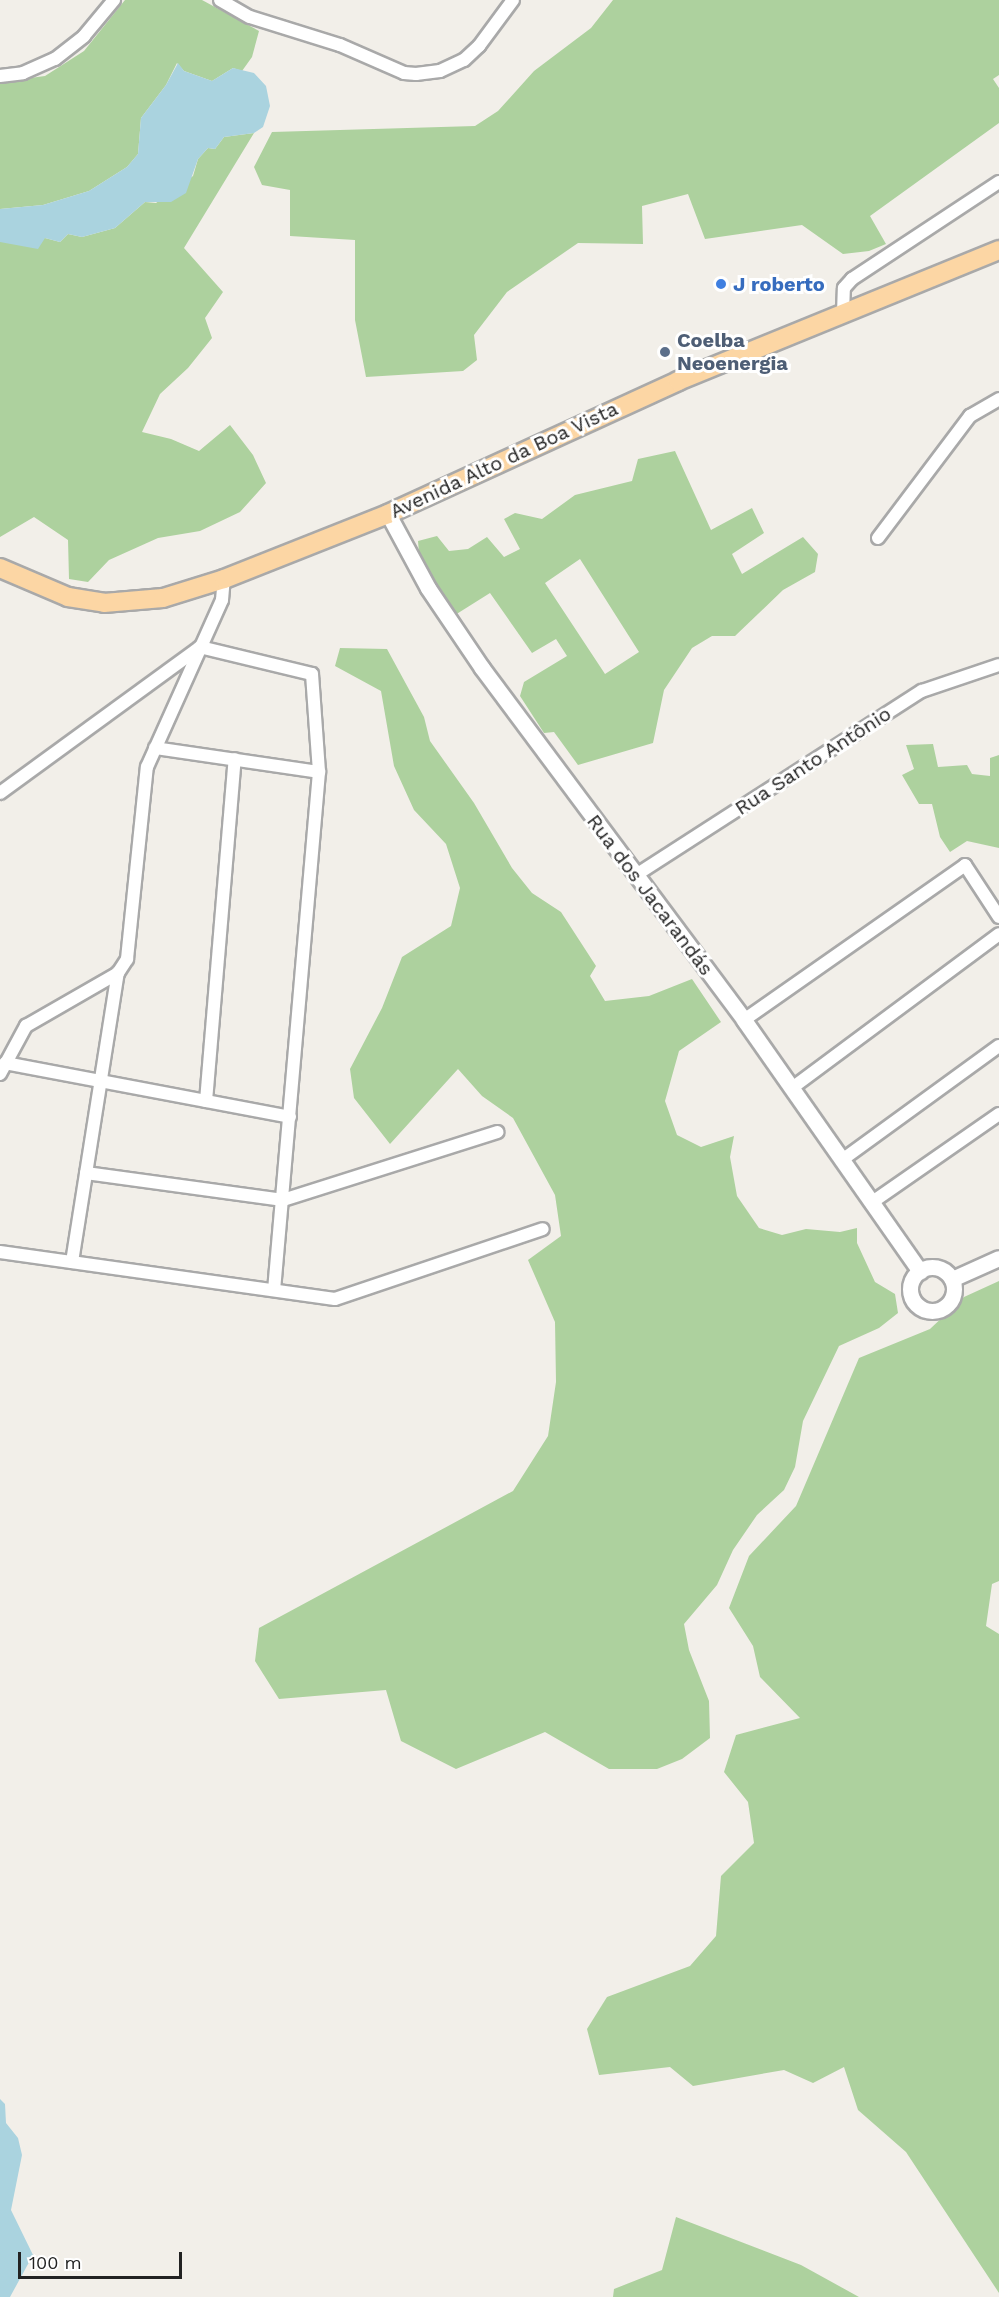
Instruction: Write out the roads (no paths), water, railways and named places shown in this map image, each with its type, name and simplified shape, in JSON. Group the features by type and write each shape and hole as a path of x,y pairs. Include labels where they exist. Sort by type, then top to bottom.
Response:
{"main road":[{"name":"Avenida Alto da Boa Vista","path":"0,568 59,594 104,603 163,598 224,579 388,514 678,381 999,250"}],"street":[{"path":"0,76 23,73 63,54 84,36 114,0"},
{"path":"220,0 250,17 340,45 404,73 416,74 440,71 464,60 479,46 513,0"},
{"path":"843,313 844,288 852,279 999,182"},
{"path":"878,538 970,416 999,399"},
{"name":"Rua dos Jacarandás","path":"388,514 428,588 482,668 744,1020 920,1271"},
{"path":"72,1262 118,973 127,959 142,794 155,748 222,600 224,579"},
{"path":"0,794 200,647 312,674 319,772 274,1290"},
{"name":"Rua Santo Antônio","path":"636,875 921,691 999,665"},
{"path":"155,748 319,772"},
{"path":"206,1101 235,759"},
{"path":"744,1020 965,865 999,917"},
{"path":"792,1088 999,934"},
{"path":"118,973 27,1026 3,1068 101,1081 290,1118"},
{"path":"842,1160 999,1046"},
{"path":"871,1203 999,1114"},
{"path":"86,1173 283,1200 497,1132"},
{"path":"0,1252 335,1299 543,1229"},
{"path":"952,1279 999,1258"},
{"path":"938,1268 952,1279 954,1288 950,1302 937,1311 918,1306 911,1293 911,1283 920,1271 938,1268"}],"water":[{"path":"178,63 184,71 212,81 233,68 254,73 266,86 270,106 263,127 254,133 224,137 215,149 208,148 198,159 186,193 171,202 145,202 115,228 82,237 68,234 60,242 45,238 38,249 0,242 0,209 43,205 89,191 127,167 138,154 141,118 166,85"},
{"path":"0,2099 5,2104 6,2123 18,2138 22,2155 11,2210 33,2255 10,2297 0,2297"}],"place":[{"name":"J roberto","path":"721,284"},
{"name":"Coelba Neoenergia","path":"665,352"}]}
